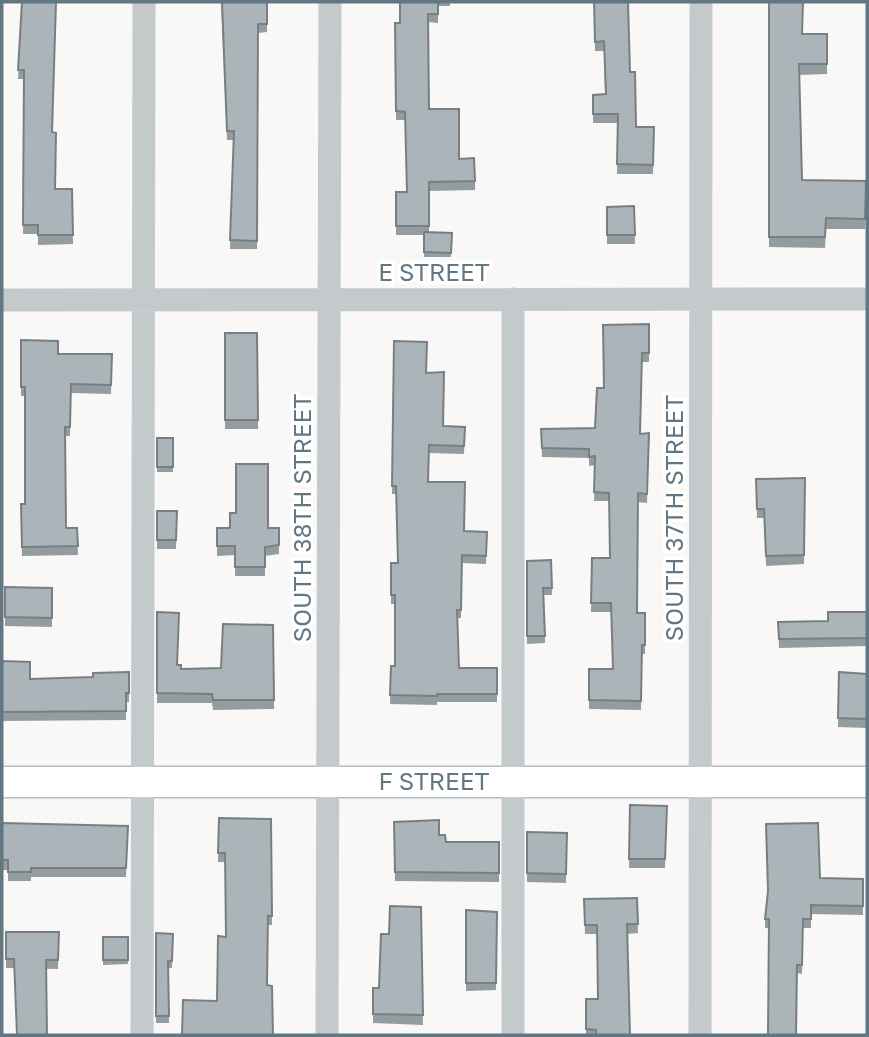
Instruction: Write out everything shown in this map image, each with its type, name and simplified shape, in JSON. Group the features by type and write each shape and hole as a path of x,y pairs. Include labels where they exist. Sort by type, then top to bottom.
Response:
{"main road":[{"name":"F STREET","path":"2,782 867,782"}],"street":[{"path":"142,1035 144,2"},
{"name":"SOUTH 38TH STREET","path":"327,1035 330,2"},
{"name":"SOUTH 37TH STREET","path":"700,1035 701,2"},
{"path":"513,299 513,1035"},
{"name":"E STREET","path":"2,300 867,299"}],"building":[{"path":"22,2 56,2 52,132 56,133 55,189 72,189 73,235 38,235 38,225 23,225 24,70 18,70"},
{"path":"222,2 267,2 267,24 258,24 257,241 230,240 234,131 227,131"},
{"path":"400,2 438,2 438,14 428,14 429,109 459,109 459,159 474,158 475,181 429,182 429,226 396,226 396,192 407,192 405,112 396,111 395,23 400,23"},
{"path":"594,2 628,2 630,72 635,72 636,127 654,127 653,165 617,164 618,114 593,114 593,95 606,94 604,41 595,42"},
{"path":"769,2 803,2 802,34 827,34 827,64 799,64 802,180 866,181 865,219 826,218 825,237 769,237"},
{"path":"634,206 635,235 607,235 607,207"},
{"path":"424,232 452,233 451,253 424,252"},
{"path":"649,324 649,353 642,353 640,434 649,433 647,494 638,493 637,613 645,613 641,701 589,700 589,669 613,669 611,603 591,603 592,558 610,558 609,493 594,492 595,456 589,457 589,449 542,448 541,429 595,428 597,388 604,388 603,325"},
{"path":"225,333 257,333 258,420 225,420"},
{"path":"21,340 58,341 58,354 112,354 111,385 71,384 70,427 65,427 66,528 77,528 78,546 22,547 21,504 25,504 25,387 21,387"},
{"path":"394,341 427,342 426,373 444,372 443,426 465,427 464,446 429,445 428,482 465,482 464,531 487,532 486,556 462,555 461,610 457,610 459,668 497,668 497,694 390,695 391,666 395,666 395,595 391,595 391,563 398,563 396,486 392,486"},
{"path":"157,438 173,438 173,467 157,467"},
{"path":"236,464 268,464 268,528 279,528 279,545 265,547 265,567 235,567 235,546 217,546 217,528 230,528 230,513 236,513"},
{"path":"805,478 804,555 766,556 764,509 757,509 756,479"},
{"path":"157,511 177,511 176,540 157,540"},
{"path":"551,560 552,588 543,588 545,636 527,636 527,561"},
{"path":"5,587 52,588 52,618 5,617"},
{"path":"157,612 179,613 177,665 181,665 181,669 221,668 223,624 273,625 274,700 213,700 212,694 157,693"},
{"path":"828,612 867,612 867,638 779,639 778,622 828,621"},
{"path":"2,661 30,662 30,679 93,677 93,673 129,672 126,711 2,712"},
{"path":"839,672 867,674 867,719 838,718"},
{"path":"630,805 667,806 665,859 629,859"},
{"path":"219,818 271,819 272,916 268,916 267,985 272,986 273,1035 182,1035 183,1000 217,1001 218,936 226,937 225,853 218,853"},
{"path":"439,820 439,835 445,835 446,842 499,842 499,873 395,872 394,822"},
{"path":"2,823 128,826 126,868 31,868 31,872 8,872 8,860 2,860"},
{"path":"818,823 820,878 863,879 863,906 811,905 811,919 803,919 802,965 797,965 796,1035 768,1035 766,824"},
{"path":"527,832 567,833 566,874 527,873"},
{"path":"637,898 638,924 627,924 630,1035 596,1035 596,1030 586,1029 586,999 598,999 597,925 585,925 584,899"},
{"path":"390,906 421,907 423,1015 373,1014 373,988 379,988 381,934 389,934"},
{"path":"466,910 497,912 496,983 466,983"},
{"path":"6,932 59,932 58,960 46,960 47,1035 17,1035 14,959 6,959"},
{"path":"156,933 173,934 172,961 168,961 169,1016 156,1016"},
{"path":"103,937 128,937 128,960 103,960"}]}
